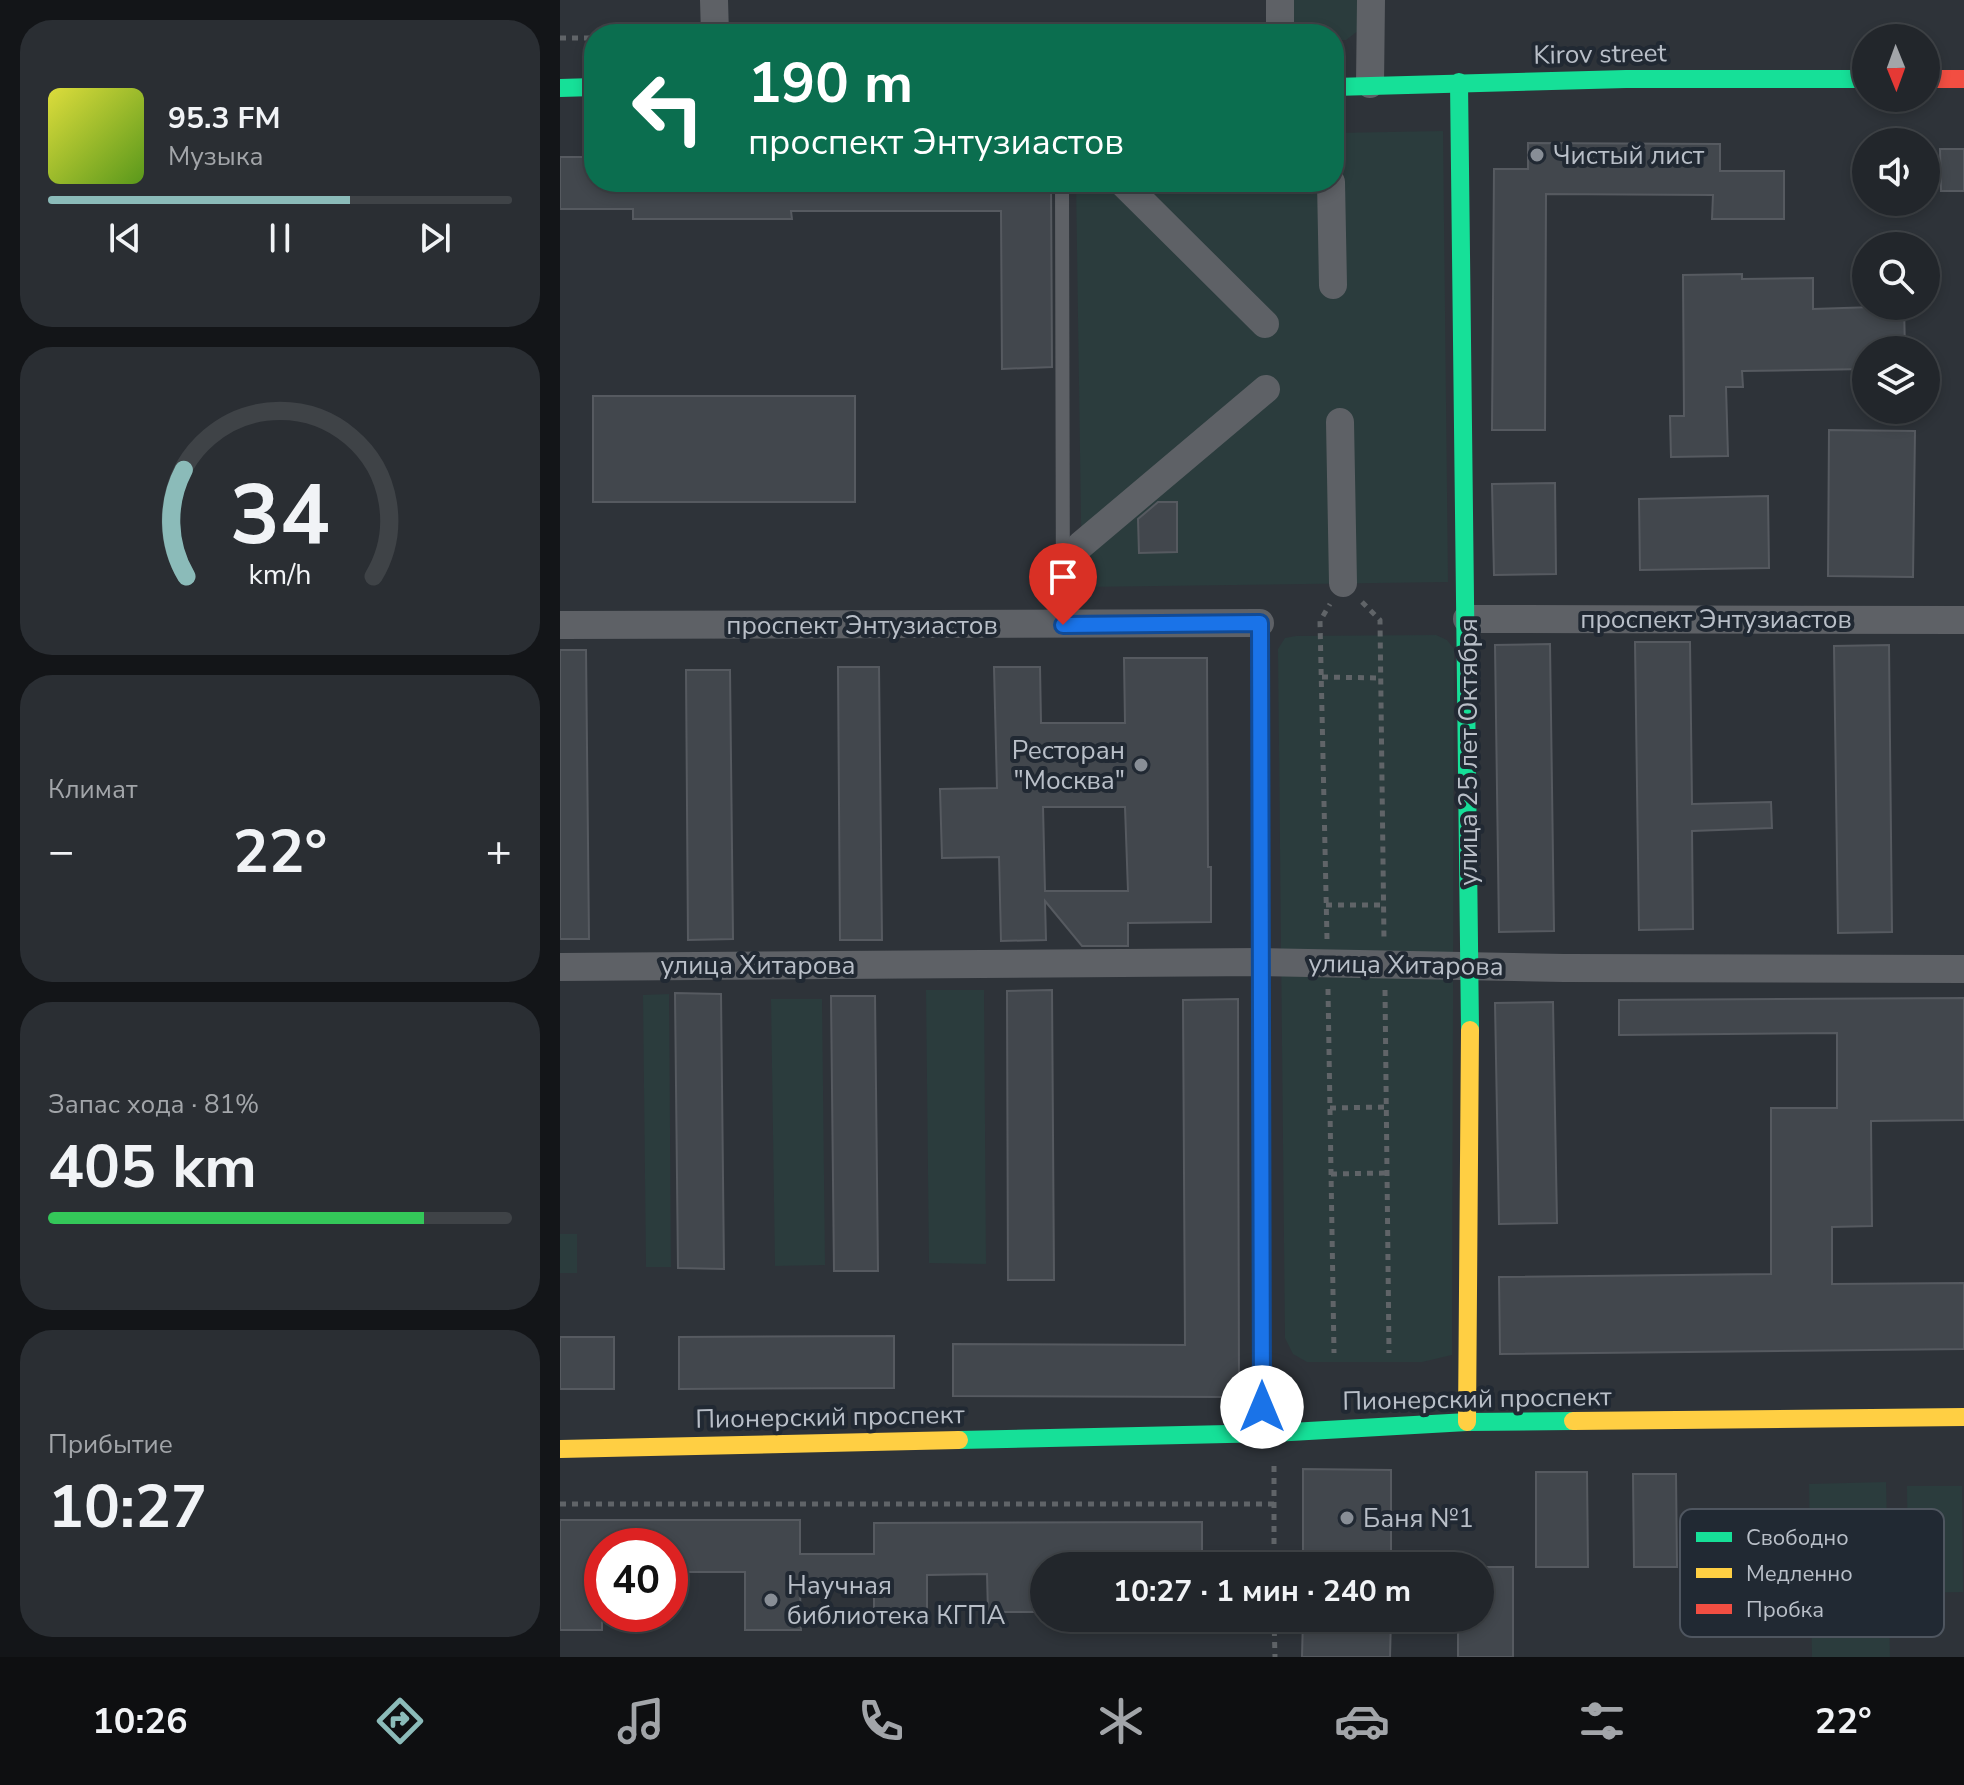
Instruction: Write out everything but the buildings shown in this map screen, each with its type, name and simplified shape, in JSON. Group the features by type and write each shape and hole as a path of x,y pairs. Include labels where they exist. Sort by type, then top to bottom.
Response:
{"street":[{"path":"714,0 715,24"},
{"path":"1280,0 1280,24"},
{"path":"1370,84 1371,0"},
{"name":"Kirov street","path":"1344,86 1459,82 1852,79"},
{"path":"1940,79 1964,79"},
{"name":"улица 25 лет Октября","path":"1459,82 1470,966 1467,1422"},
{"path":"560,88 584,87"},
{"path":"1132,192 1265,324"},
{"path":"1331,192 1333,285"},
{"path":"1081,545 1266,389"},
{"path":"1340,422 1343,583"},
{"name":"проспект Энтузиастов","path":"1467,619 1964,620"},
{"path":"1260,623 1268,1433"},
{"name":"проспект Энтузиастов","path":"560,625 1260,623"},
{"name":"улица Хитарова","path":"560,967 1262,962 1964,969"},
{"name":"Пионерский проспект","path":"560,1449 1268,1433 1467,1422 1964,1417"}],"lane":[{"path":"1062,192 1063,625"}],"path":[{"path":"560,38 584,38"},
{"path":"1322,677 1381,678"},
{"path":"1326,905 1383,905"},
{"path":"1330,1108 1386,1107"},
{"path":"1331,1174 1387,1173"},
{"path":"1268,1433 1274,1504 1274,1552"},
{"path":"560,1504 1274,1504"},
{"path":"1274,1632 1275,1657"}],"shaded area":[{"path":"1290,0 1359,0 1359,30 1346,40 1344,24 1292,24"},
{"path":"1443,131 1448,582 1082,587 1076,192 1344,192 1344,133"},
{"path":"1436,635 1447,640 1454,649 1452,1355 1422,1362 1307,1362 1293,1354 1285,1338 1278,649 1285,638 1296,636"},
{"path":"926,990 984,990 986,1264 929,1263"},
{"path":"669,994 671,1267 646,1267 643,995"},
{"path":"771,999 822,999 825,1265 775,1266"},
{"path":"560,1234 577,1234 577,1273 560,1273"},
{"path":"1886,1482 1887,1509 1809,1509 1809,1484"},
{"path":"1907,1486 1962,1486 1963,1592 1944,1592 1944,1509 1907,1509"},
{"path":"1812,1637 1890,1637 1890,1657 1812,1657"}],"traffic: fast":[{"path":"1344,87 1626,79 1852,79"},
{"path":"1459,82 1470,1030"},
{"path":"560,88 584,87"},
{"path":"1260,623 1262,1433"},
{"path":"959,1440 1273,1433 1467,1422 1573,1421"}],"traffic: slow":[{"path":"1467,1422 1470,1030"},
{"path":"1573,1421 1964,1417"},
{"path":"560,1449 959,1440"}],"traffic: jam":[{"path":"1940,79 1964,79"}],"place":[{"name":"Чистый лист","path":"1537,155"},
{"name":"Ресторан \"Москва\"","path":"1141,765"},
{"name":"Баня №1","path":"1347,1518"},
{"name":"Научная библиотека КГПА","path":"771,1600"}],"route":[{"path":"1063,625 1260,623 1262,1407"}]}
